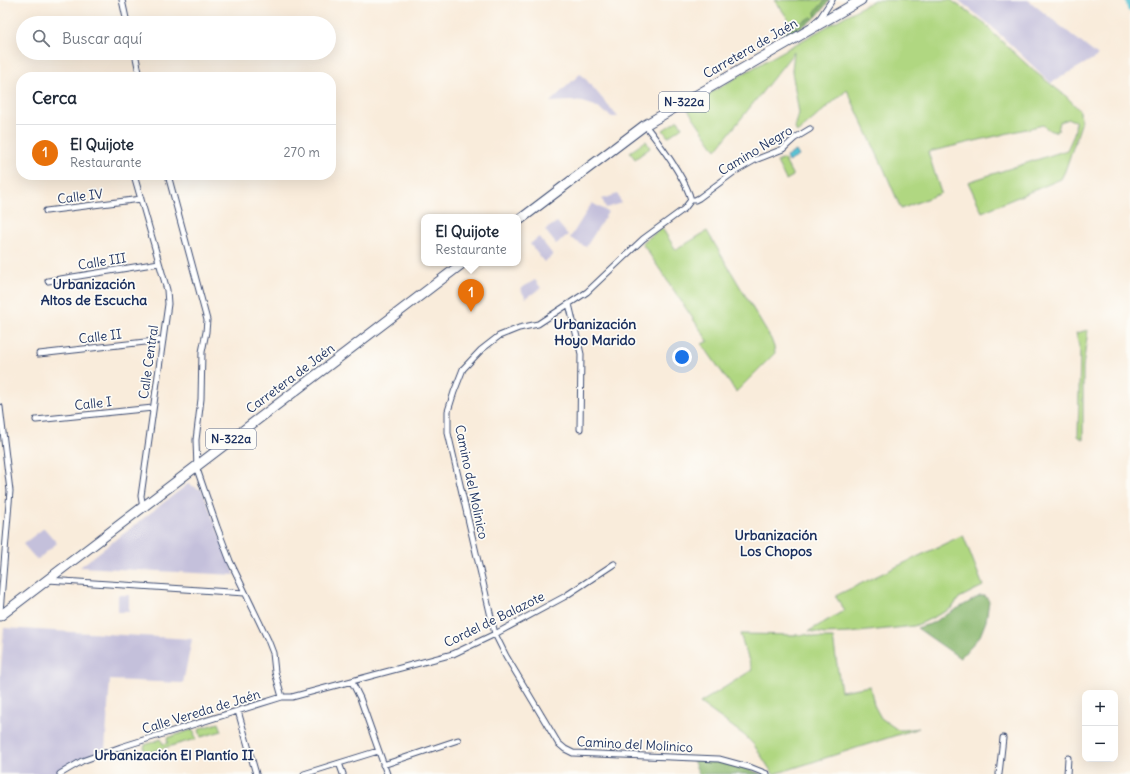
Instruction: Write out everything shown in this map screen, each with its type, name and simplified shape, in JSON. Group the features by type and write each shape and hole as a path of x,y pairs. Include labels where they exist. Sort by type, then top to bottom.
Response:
{"highway":[{"name":"Carretera de Jaén","path":"521,219 645,125 861,0"},
{"name":"Carretera de Jaén","path":"0,616 459,266"}],"street":[{"path":"122,0 125,16"},
{"path":"802,33 820,18 832,0"},
{"path":"136,60 139,72"},
{"path":"645,125 685,183 691,200"},
{"name":"Camino Negro","path":"691,200 699,198 734,172 755,160 783,149 795,138 810,129"},
{"name":"Calle Central","path":"135,180 167,290 168,304 141,496 143,508"},
{"path":"169,180 207,320 202,352 202,399 196,440 197,465 217,527 230,561 244,593 268,640 282,697"},
{"name":"Calle IV","path":"46,211 140,199"},
{"name":"Camino del Molinico","path":"691,200 684,209 643,239 587,292 538,324 519,328 499,336 482,350 463,369 448,411 448,433 495,634 506,656 558,743 565,750 573,753 718,759 752,768 767,774"},
{"name":"Calle III","path":"48,281 159,263"},
{"path":"569,304 581,354 580,429"},
{"name":"Calle II","path":"40,354 162,340"},
{"path":"0,407 10,492 0,612"},
{"name":"Calle I","path":"36,420 153,408"},
{"name":"Cordel de Balazote","path":"352,682 453,654 495,634 564,597 614,564"},
{"path":"47,580 244,593"},
{"path":"352,682 360,698 387,774"},
{"name":"Calle Vereda de Jaén","path":"60,774 82,761 121,747 282,697 292,697 352,682"},
{"path":"238,711 256,774"},
{"path":"999,774 1003,738"},
{"path":"383,765 458,740"},
{"path":"304,774 378,751"},
{"path":"1067,774 1068,758"},
{"path":"339,763 343,774"}],"shaded area":[{"path":"958,0 1028,0 1098,56 1051,83 988,23"},
{"path":"580,74 618,117 612,117 595,106 583,102 550,102"},
{"path":"618,194 621,203 606,208 602,199"},
{"path":"592,203 608,212 586,247 570,238"},
{"path":"557,222 568,235 556,244 545,230"},
{"path":"539,237 553,255 544,262 530,244"},
{"path":"535,280 541,288 526,298 520,289"},
{"path":"188,484 202,490 235,575 80,567"},
{"path":"44,528 57,543 37,560 23,544"},
{"path":"118,595 129,595 129,612 118,612"},
{"path":"4,628 192,639 183,683 110,680 105,749 81,759 55,774 0,774 0,679"}],"green space":[{"path":"775,0 826,0 815,12 816,17 814,19 812,17 793,26"},
{"path":"826,0 830,0 816,17 815,12"},
{"path":"874,0 951,0 986,25 1034,71 1067,97 1080,111 1081,124 1061,179 982,212 968,182 1067,150 1075,128 1075,121 1069,119 1060,122 1058,130 1056,131 1050,130 1043,125 928,152 941,193 901,209 847,90 797,133 795,128 799,113 792,71 794,52 716,150 687,108 725,84"},
{"path":"812,17 814,19 788,35 784,33 793,26"},
{"path":"678,120 682,127 668,137 663,130"},
{"path":"646,141 650,148 635,159 630,152"},
{"path":"784,159 793,176 786,180 777,162"},
{"path":"662,228 676,250 707,231 771,339 775,353 736,392 702,344 708,341 642,243"},
{"path":"1088,330 1083,367 1083,440 1078,436 1080,351 1076,333"},
{"path":"963,535 983,586 959,598 952,608 914,626 850,633 824,634 809,631 845,610 835,596"},
{"path":"980,596 985,596 989,601 986,621 980,636 960,658 917,628 930,624"},
{"path":"740,634 804,634 820,638 833,638 841,691 870,686 874,705 881,718 898,730 919,728 773,774 754,745 744,735 700,703 752,670"},
{"path":"219,723 222,731 201,737 199,730 201,728"},
{"path":"191,730 194,732 196,739 146,753 144,747 145,745 161,739 163,744 168,743 167,738"},
{"path":"693,760 714,761 731,764 762,774 699,774"}],"water":[{"path":"796,151 799,156 788,162 786,157"}],"waterway":[{"path":"1128,0 1130,9"}],"place":[{"name":"El Quijote","path":"471,312"}],"district":[{"name":"Urbanización Altos de Escucha","path":"94,292"},
{"name":"Urbanización Hoyo Marido","path":"595,332"},
{"name":"Urbanización Los Chopos","path":"776,544"},
{"name":"Urbanización El Plantío II","path":"174,755"}]}
